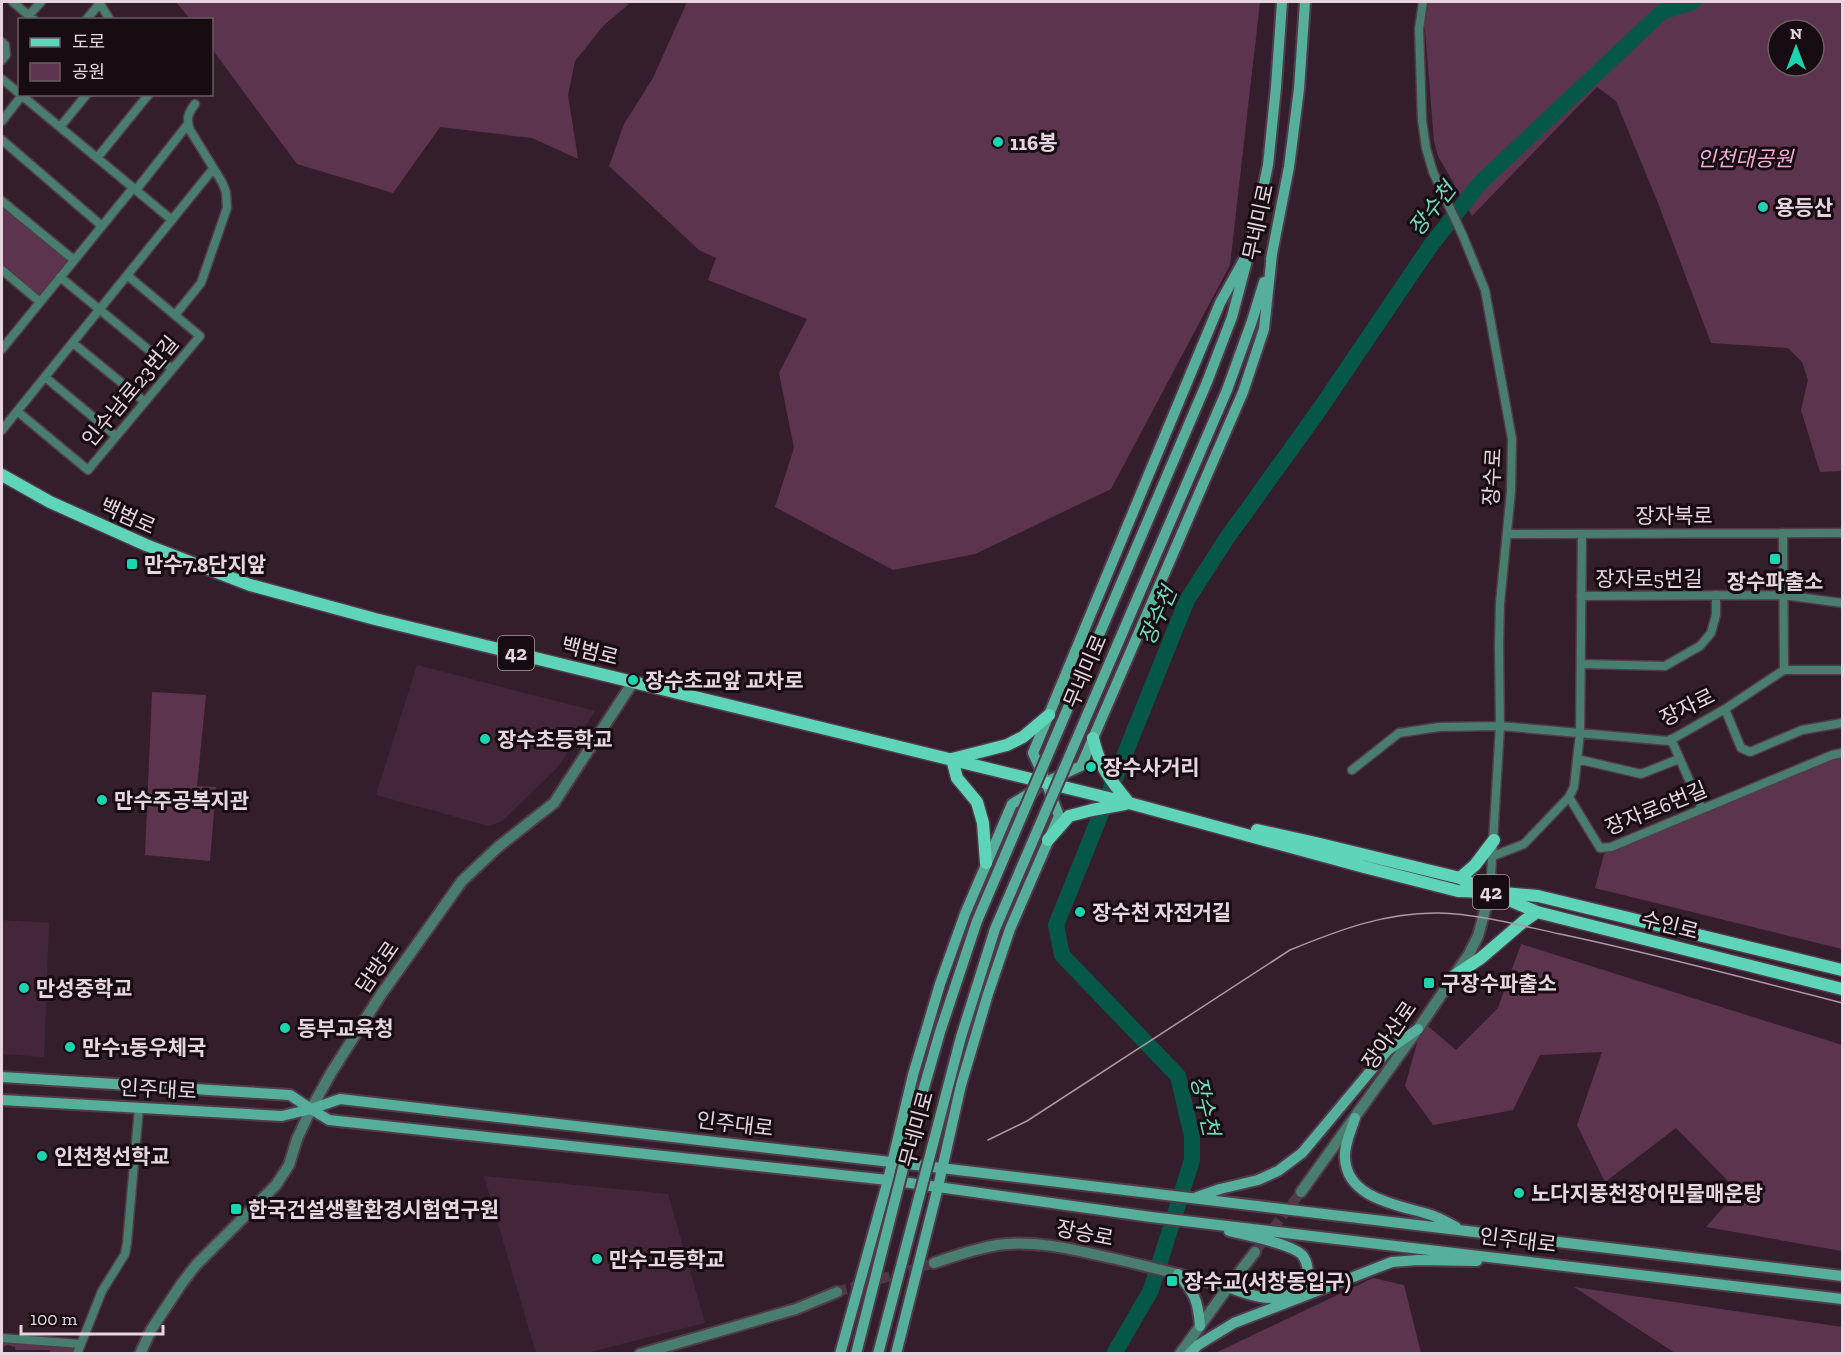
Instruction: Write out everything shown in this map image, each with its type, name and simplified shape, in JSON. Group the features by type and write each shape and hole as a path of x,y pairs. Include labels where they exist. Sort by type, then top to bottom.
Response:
{"main road":[{"name":"무네미로","path":"856,1353 919,1105 940,1032 977,921 1207,382 1232,317 1250,249 1268,165 1282,2"},
{"name":"무네미로","path":"878,1353 958,1048 996,929 1227,390 1252,321 1272,254 1289,167 1299,89 1305,2"},
{"path":"896,1353 961,1085 988,994 1010,930 1059,816 1033,753 1220,303 1250,249"},
{"path":"840,1353 888,1180 913,1075 940,984 965,914 1012,804 1046,782 1080,766 1243,392 1264,329 1272,254"},
{"name":"백범로","path":"2,476 50,502 146,546 250,585 375,619 1046,782"},
{"path":"986,863 983,823 977,802 957,778 952,759 1007,745 1023,737 1049,715"},
{"path":"1093,738 1096,754 1105,772 1133,804"},
{"name":"수인로","path":"1046,782 1458,891 1538,896 1842,970"},
{"path":"1048,840 1069,816 1133,804"},
{"name":"수인로","path":"1133,804 1316,843 1460,878 1537,912 1842,989"},
{"path":"1460,878 1476,865 1494,840"},
{"path":"1454,976 1481,958 1537,912"},
{"path":"1194,1198 1258,1180 1278,1171 1302,1153 1388,1050 1418,1029"},
{"name":"인주대로","path":"2,1077 290,1095 329,1120 888,1180 1188,1221 1842,1299"},
{"name":"인주대로","path":"2,1100 282,1116 340,1099 891,1162 1842,1276"},
{"path":"1355,1118 1345,1159 1352,1179 1360,1188 1371,1196 1434,1216 1461,1230"},
{"path":"1188,1221 1291,1247 1302,1254 1308,1265 1308,1279 1302,1287 1274,1299 1253,1296 1228,1287"},
{"path":"1189,1353 1234,1323 1392,1262 1418,1260 1545,1263"},
{"path":"1174,1273 1193,1293 1199,1311 1200,1326"}],"street":[{"path":"13,2 32,17 40,2"},
{"path":"87,18 99,2 109,18"},
{"name":"장수로","path":"1423,2 1419,29 1422,120 1426,148 1433,172 1485,290 1512,439 1511,491 1500,603 1500,726 1490,892"},
{"path":"2,42 5,45 6,55 2,60"},
{"path":"2,79 18,92"},
{"path":"2,121 20,96"},
{"path":"22,96 172,220"},
{"path":"60,127 85,96"},
{"path":"97,158 147,96"},
{"path":"128,276 175,315 201,283 227,208 226,192 222,182 188,124 190,111 195,104"},
{"path":"2,349 188,124"},
{"path":"2,140 102,226"},
{"path":"2,430 5,420 17,411 100,311 213,169"},
{"path":"2,201 74,260"},
{"path":"2,270 40,302"},
{"path":"60,277 172,369"},
{"name":"인수남로23번길","path":"17,411 88,470 200,336 175,315"},
{"path":"73,343 145,402"},
{"path":"45,377 116,436"},
{"path":"1782,533 1784,670 1842,670"},
{"name":"장자북로","path":"1506,534 1842,533"},
{"name":"장자로5번길","path":"1580,733 1582,534"},
{"name":"장자로5번길","path":"1581,664 1665,666 1700,646 1711,633 1716,615 1716,595"},
{"name":"장자로5번길","path":"1581,596 1784,595 1842,603"},
{"name":"장자로","path":"1500,726 1669,741 1725,709 1784,670"},
{"name":"담방로","path":"140,1353 151,1329 196,1265 276,1185 289,1165 297,1139 331,1073 380,996 462,882 498,848 554,803 633,682"},
{"path":"1725,709 1741,748 1750,752 1802,730 1842,723"},
{"path":"1352,770 1399,733 1439,727 1500,726"},
{"path":"1493,856 1524,844 1569,797 1574,787 1580,733"},
{"path":"1671,739 1702,809"},
{"name":"장자로6번길","path":"1569,797 1600,848 1611,847 1832,755 1842,753"},
{"path":"1577,759 1641,774 1679,759"},
{"name":"장아산로","path":"1301,1192 1469,954 1478,936 1490,892"},
{"path":"78,1353 102,1291 125,1254 139,1108"},
{"name":"장승로","path":"934,1263 996,1245 1030,1243 1129,1262 1228,1287"},
{"path":"1180,1353 1255,1252"},
{"path":"640,1353 796,1309 837,1292"},
{"path":"2,1338 80,1344"}],"shaded area":[{"name":"장수초등학교","path":"417,665 595,711 558,767 502,821 489,826 376,795"},
{"name":"만성중학교","path":"2,920 49,923 44,1057 2,1054"},
{"name":"만수고등학교","path":"484,1176 668,1194 705,1323 586,1353 536,1353"}],"green space":[{"path":"176,2 621,2 629,4 604,25 575,61 568,95 578,159 532,138 440,127 393,193 297,164 213,50 213,18 189,18"},
{"path":"687,2 1260,2 1230,265 1111,489 975,554 893,570 775,507 794,448 779,373 807,319 708,280 716,258 699,250 609,166 624,124 653,78"},
{"name":"인천대공원","path":"1429,2 1842,2 1842,471 1820,472 1801,410 1808,380 1802,362 1788,348 1711,343 1658,203 1616,101 1597,87 1472,216 1438,156 1434,141 1424,17"},
{"path":"2,201 74,260 40,302 2,270"},
{"path":"152,692 206,695 197,786 216,787 210,861 145,855"},
{"path":"1842,758 1842,949 1595,888 1604,854 1828,761"},
{"path":"1521,944 1842,1045 1842,1251 1706,1227 1738,1191 1676,1128 1605,1182 1577,1125 1602,1052 1540,1055 1513,1110 1433,1125 1405,1086 1423,1022 1456,1050 1498,1008"},
{"path":"1373,1278 1404,1285 1421,1353 1215,1353"},
{"path":"1574,1287 1842,1327 1842,1353 1675,1353"},
{"path":"2,1341 76,1344 74,1353 50,1353 50,1350 15,1350 15,1347 8,1345 2,1347"}],"waterway":[{"name":"장수천","path":"1114,1354 1151,1290 1192,1160 1192,1136 1178,1076 1062,955 1056,925 1187,600 1227,538 1317,413 1431,245 1480,183 1662,12 1693,2"}],"tunnel":[{"path":"1255,1252 1301,1192"},
{"path":"837,1292 934,1263"}],"tram line":[{"path":"988,1140 1027,1121 1290,950 1345,929 1381,919 1419,913 1439,913 1500,921 1666,958 1842,1003"}],"place":[{"name":"116봉","path":"998,142"},
{"name":"용등산","path":"1763,207"},
{"name":"장수파출소","path":"1775,559"},
{"name":"만수7.8단지앞","path":"132,564"},
{"name":"장수초교앞 교차로","path":"633,680"},
{"name":"장수초등학교","path":"485,739"},
{"name":"장수사거리","path":"1091,767"},
{"name":"만수주공복지관","path":"102,800"},
{"name":"장수천 자전거길","path":"1080,912"},
{"name":"구장수파출소","path":"1429,983"},
{"name":"만성중학교","path":"24,988"},
{"name":"동부교육청","path":"285,1028"},
{"name":"만수1동우체국","path":"70,1047"},
{"name":"인천청선학교","path":"42,1156"},
{"name":"노다지풍천장어민물매운탕","path":"1519,1193"},
{"name":"한국건설생활환경시험연구원","path":"236,1209"},
{"name":"만수고등학교","path":"597,1259"},
{"name":"장수교(서창동입구)","path":"1172,1281"}]}
